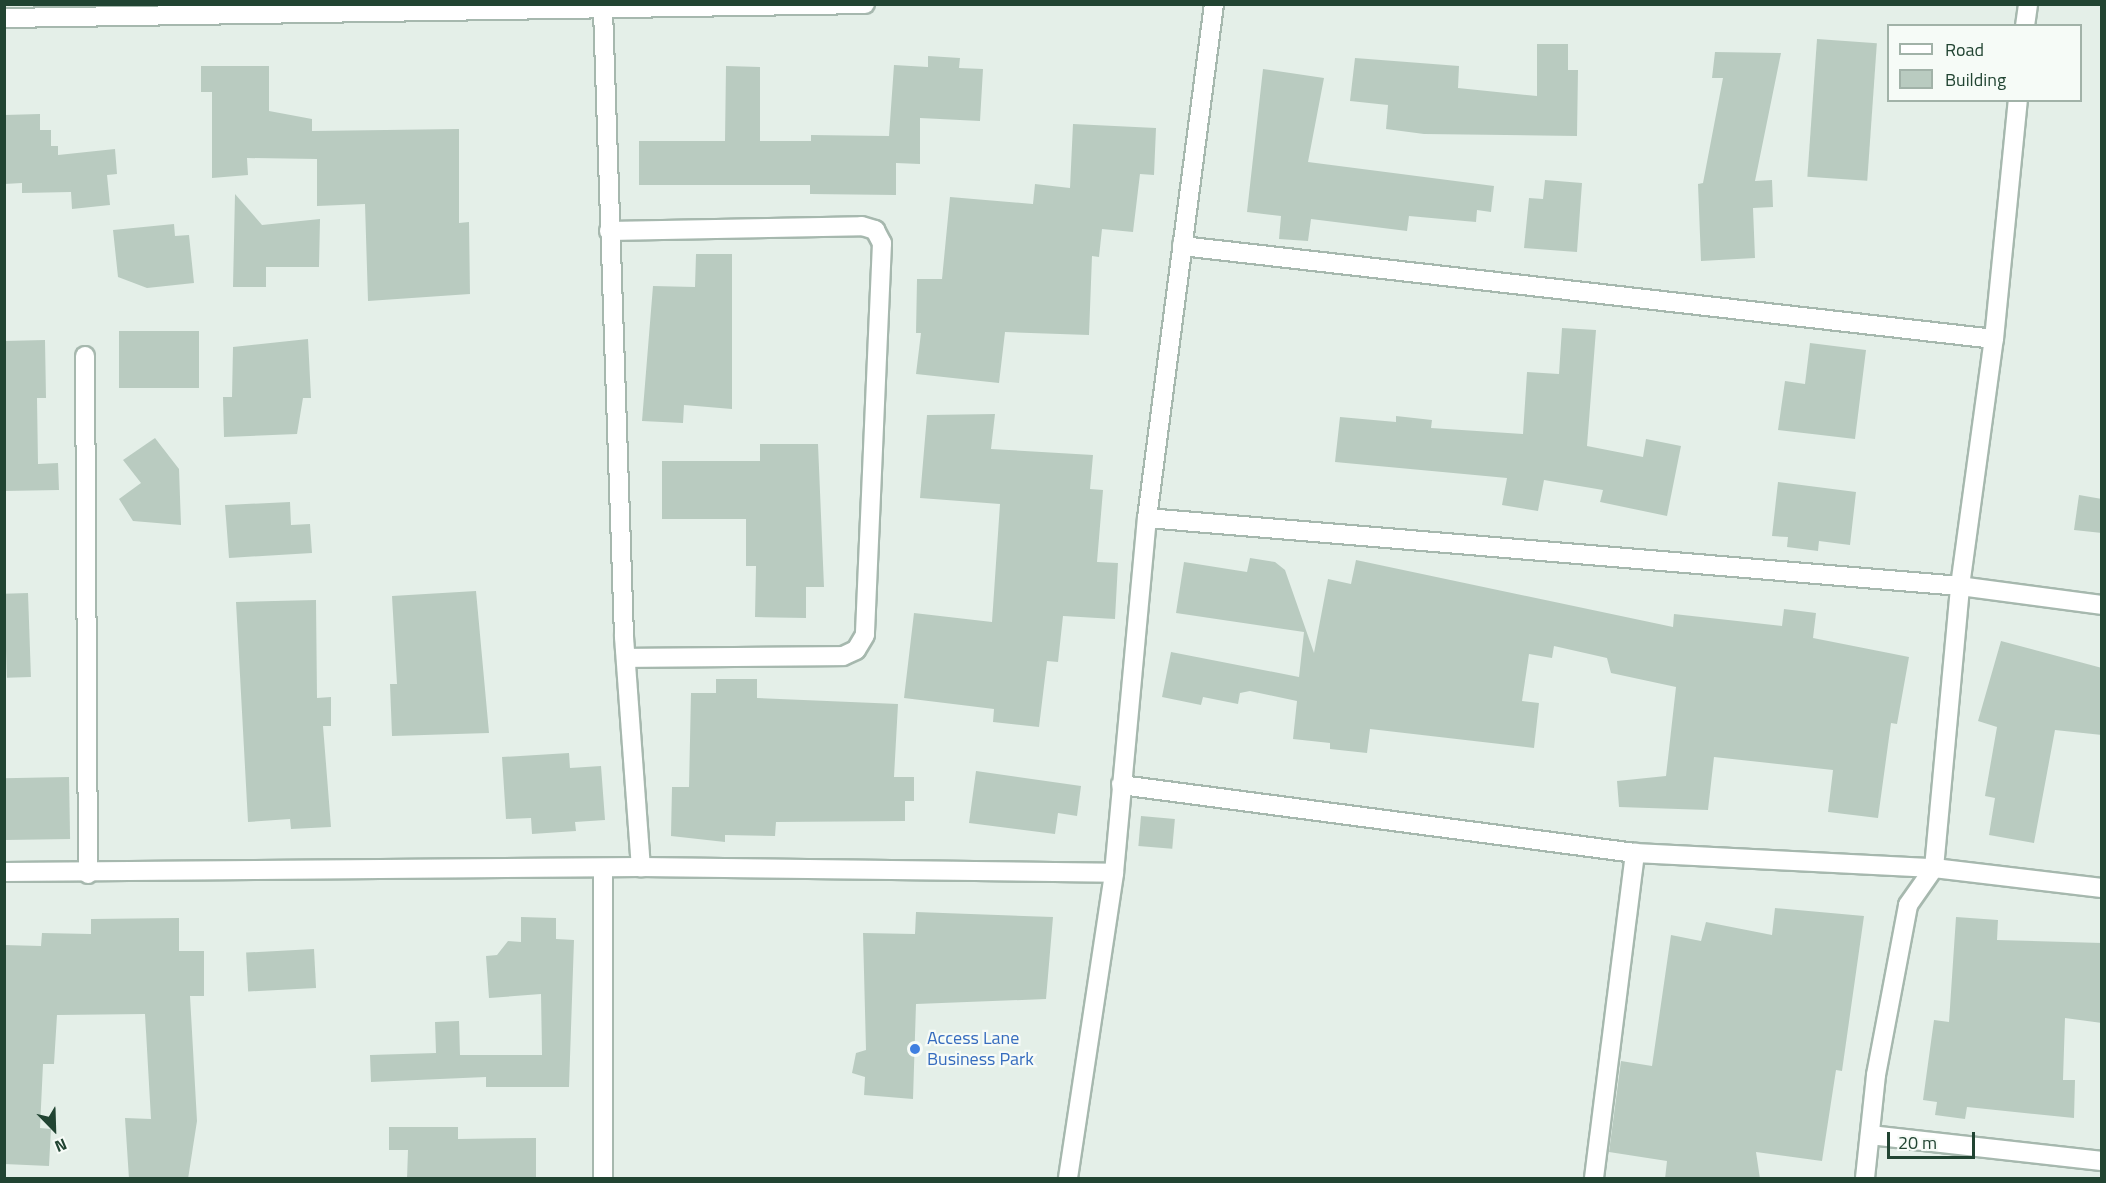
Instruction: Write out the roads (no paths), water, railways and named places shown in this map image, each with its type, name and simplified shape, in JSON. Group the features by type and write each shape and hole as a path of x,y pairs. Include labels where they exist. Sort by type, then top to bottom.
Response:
{"street":[{"path":"4,18 55,10 603,10 865,4"},
{"path":"1068,1179 1114,873 1120,785 1147,518 1214,4"},
{"path":"2025,24 2028,4"},
{"path":"603,10 609,231 626,658 641,867"},
{"path":"1865,1179 1870,1135 1908,905 1934,868 1960,586 1994,339 2018,102"},
{"path":"609,231 862,225 875,230 882,243 865,635 856,650 843,656 626,658"},
{"path":"1182,246 1994,339"},
{"path":"85,356 88,874"},
{"path":"1147,518 1960,586 2102,605"},
{"path":"1120,785 1635,853 1934,868 2102,888"},
{"path":"1594,1179 1635,853"},
{"path":"4,872 88,874 603,870 641,867 1114,873"},
{"path":"603,870 603,1179"},
{"path":"1870,1135 2102,1161"}],"place":[{"name":"Access Lane Business Park","path":"915,1049"}]}
